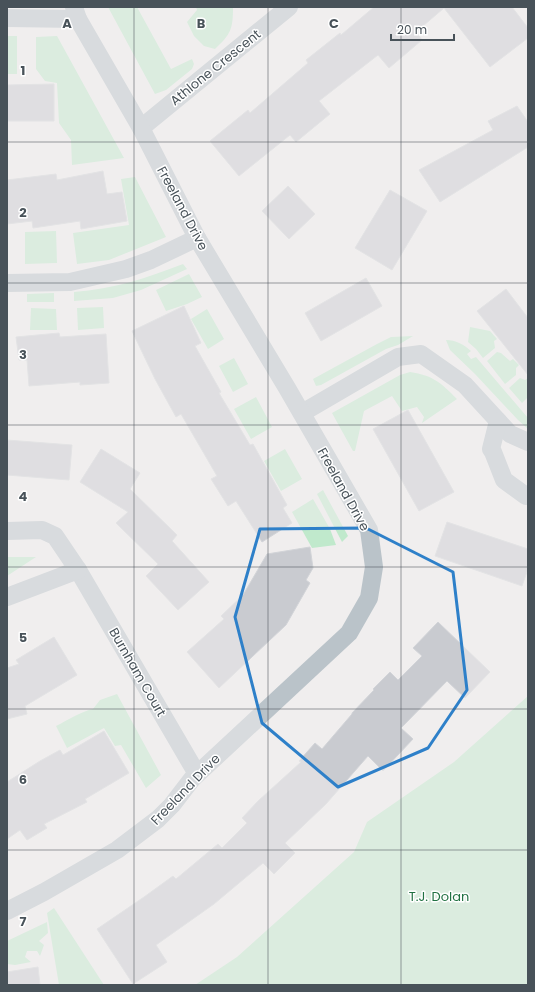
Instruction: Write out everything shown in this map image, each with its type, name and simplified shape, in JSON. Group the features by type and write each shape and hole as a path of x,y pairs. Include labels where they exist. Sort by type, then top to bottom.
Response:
{"street":[{"name":"Athlone Crescent","path":"141,128 289,7"},
{"name":"Freeland Drive","path":"7,911 44,892 117,850 158,819 197,774 350,633 369,598 374,567 369,530 302,413 197,238 141,128 76,13"},
{"path":"7,18 76,13"},
{"path":"7,283 70,282 126,269 151,260 197,238"},
{"path":"302,413 398,357 421,354 465,385 510,434 528,442"},
{"path":"498,421 491,449 504,480 526,496 528,495"},
{"name":"Burnham Court","path":"7,531 42,530 55,536 78,570 197,774"},
{"path":"7,597 78,570"}],"highlighted area":[{"path":"366,528 453,572 467,690 428,748 338,787 262,723 235,617 260,529"}],"green space":[{"path":"108,7 137,7 171,69 192,59 194,64 192,69 166,90 155,94"},
{"path":"196,7 233,7 232,26 230,31 225,39 215,49 204,46 194,36 187,22 197,10"},
{"path":"7,36 17,36 17,74 7,74"},
{"path":"57,36 124,158 72,165 71,140 59,123 57,83 45,81 36,69 36,37"},
{"path":"135,177 166,237 109,260 77,264 73,233 129,225 121,179"},
{"path":"56,231 57,263 25,264 25,232"},
{"path":"183,264 187,269 141,290 113,298 74,301 74,292 117,286"},
{"path":"189,274 202,297 166,311 156,290"},
{"path":"54,293 54,302 27,302 27,294"},
{"path":"103,307 104,328 78,330 77,308"},
{"path":"31,308 56,309 57,330 30,330"},
{"path":"207,309 224,339 208,349 191,319"},
{"path":"470,327 490,331 497,339 494,341 495,348 483,358 468,342"},
{"path":"413,336 398,345 386,349 321,385 316,386 313,379 377,344 391,337"},
{"path":"446,340 459,343 471,351 467,354 471,359 476,357 528,418 528,429 450,350"},
{"path":"497,352 501,353 510,361 513,359 519,365 516,368 516,375 505,384 487,361"},
{"path":"234,358 248,384 233,392 219,366"},
{"path":"410,372 431,378 446,388 457,399 422,423 424,417 417,407 402,411 392,396 364,411 355,451 353,451 332,413 400,375"},
{"path":"520,378 525,380 528,378 528,397 522,403 509,388"},
{"path":"256,397 272,427 251,439 234,409"},
{"path":"285,449 302,479 281,491 264,461"},
{"path":"323,490 348,536 342,542 317,494"},
{"path":"313,499 330,529 336,545 312,548 292,512"},
{"path":"7,557 36,557 7,576"},
{"path":"117,694 161,775 146,788 121,745 115,746 104,728 67,748 56,726 93,709 100,700"},
{"name":"T.J. Dolan","path":"528,696 528,985 195,985 237,957 354,852 367,822 454,762"},
{"path":"54,908 104,985 59,985 47,913"},
{"path":"47,922 48,933 39,941 44,945 40,956 37,951 27,951 25,957 31,962 15,965 7,964 7,941"}],"building":[{"path":"374,7 512,7 528,28 528,38 490,67 444,8 416,32 422,40 389,68 378,55 319,101 330,114 296,142 290,135 239,176 210,141 248,110 250,113 308,63 306,60 340,33 341,35"},
{"path":"54,84 54,121 7,121 7,85"},
{"path":"517,106 528,122 528,147 440,202 419,170 493,130 488,121"},
{"path":"103,171 107,194 122,192 127,221 81,229 80,221 33,228 32,221 7,224 7,180 56,174 57,180"},
{"path":"288,186 315,214 289,239 262,211"},
{"path":"390,190 427,211 392,270 355,248"},
{"path":"366,278 382,306 321,341 305,313"},
{"path":"506,289 528,318 528,375 477,311"},
{"path":"184,306 201,343 195,346 221,392 219,393 250,445 253,444 287,505 283,508 292,523 262,542 236,501 228,506 211,479 217,476 181,414 176,417 155,379 132,331"},
{"path":"59,333 60,337 106,334 109,383 80,385 80,382 29,386 27,360 19,360 16,337"},
{"path":"408,410 454,492 419,511 373,429"},
{"path":"7,440 72,445 69,480 7,475"},
{"path":"101,449 140,473 130,489 177,535 172,541 209,582 178,610 146,576 158,564 116,523 128,512 80,482"},
{"path":"447,522 528,549 528,569 522,586 435,556"},
{"path":"310,547 313,568 306,580 310,583 286,625 219,688 187,652 224,619 221,616 243,595 267,554"},
{"path":"438,622 490,672 465,698 447,681 401,728 413,739 383,771 368,756 326,804 285,843 295,853 274,874 263,863 214,904 156,945 167,962 133,984 97,929 173,876 176,879 218,844 222,848 247,823 242,818 258,801 301,762 299,761 315,743 322,749 352,713 374,690 373,689 390,672 398,680 422,656 413,648"},
{"path":"54,637 77,675 25,706 27,714 7,719 7,668 19,664 16,660"},
{"path":"104,731 129,773 85,799 87,802 44,824 47,828 27,840 20,830 7,839 7,782 60,750 63,755"},
{"path":"38,967 40,985 7,985 7,972"}]}
